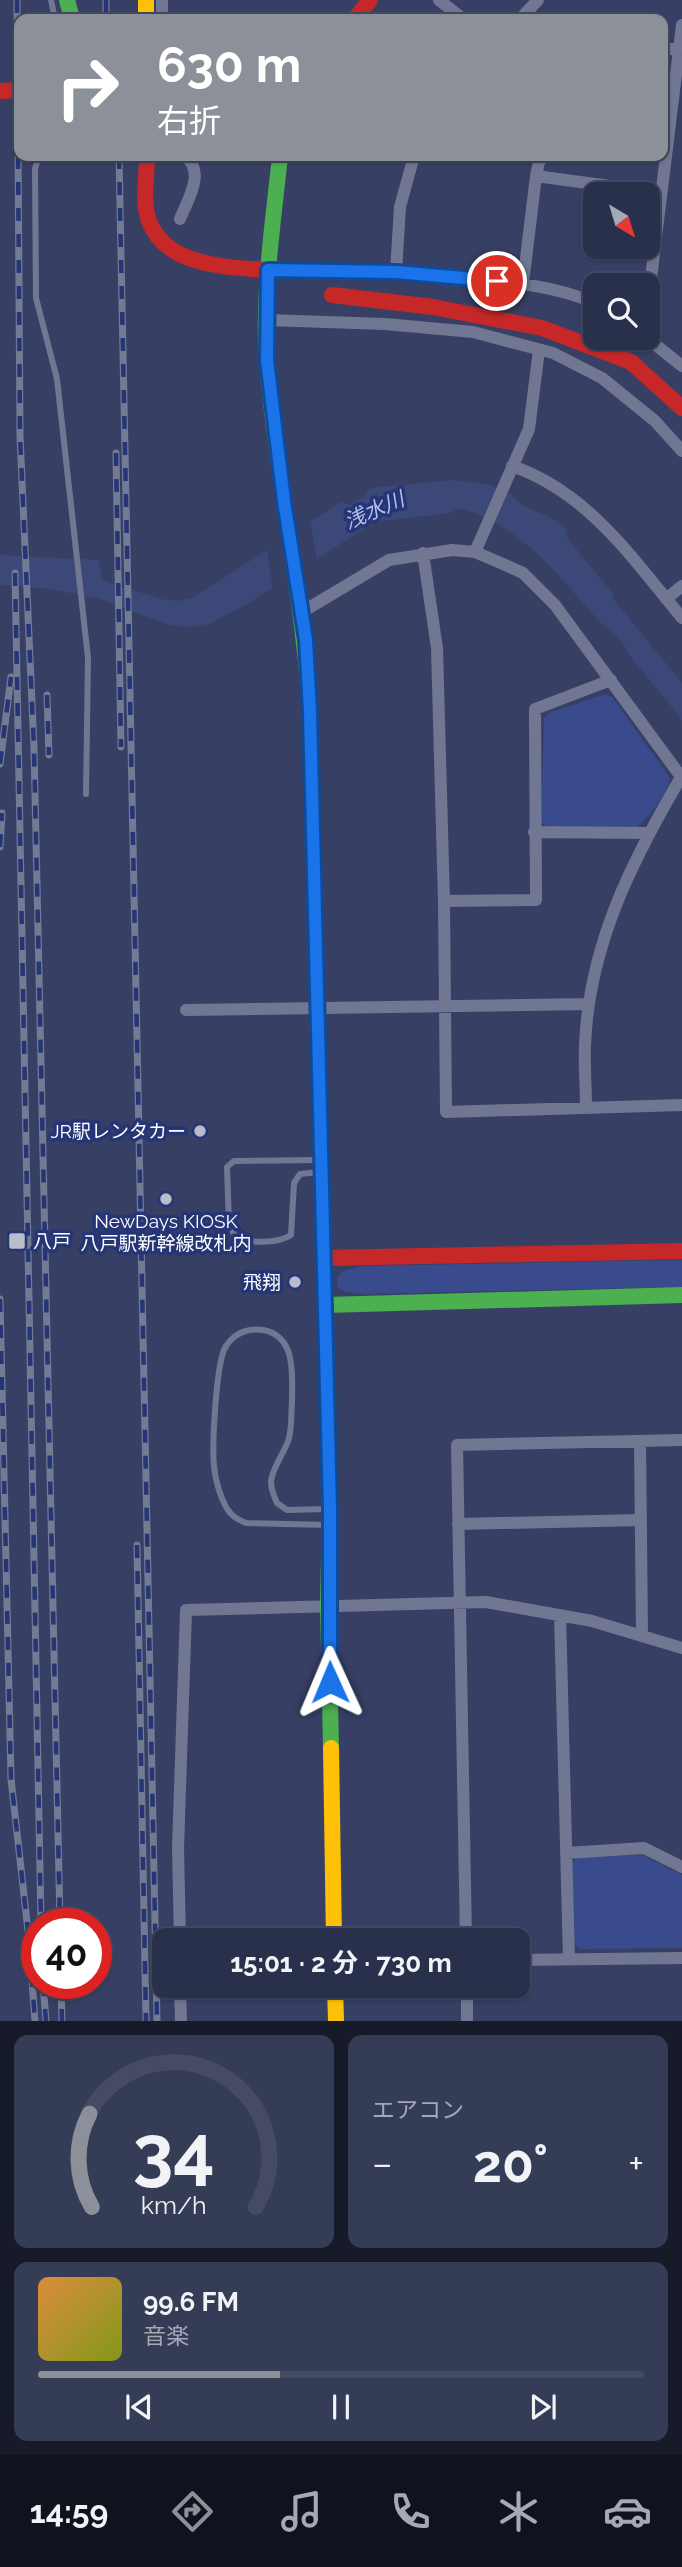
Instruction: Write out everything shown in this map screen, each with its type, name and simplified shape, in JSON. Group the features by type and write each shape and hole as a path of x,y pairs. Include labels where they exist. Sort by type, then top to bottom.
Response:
{"street":[{"path":"359,14 370,0"},
{"path":"439,0 457,14"},
{"path":"525,14 538,0"},
{"path":"668,137 682,25"},
{"path":"668,49 679,50"},
{"path":"147,161 148,218 155,236 170,250 216,266 268,270 396,272 523,283 583,299"},
{"path":"180,219 196,178 192,161"},
{"path":"279,161 268,270 267,360 288,528 302,612 310,712 326,1305 334,1928"},
{"path":"396,272 400,207 413,161"},
{"path":"523,283 540,161"},
{"path":"652,273 665,161"},
{"path":"536,176 661,193"},
{"path":"332,295 432,307 542,328 631,362 682,408"},
{"path":"267,320 385,324 472,332 539,350 575,362 602,378 655,421 682,451"},
{"path":"660,348 682,366"},
{"path":"475,552 528,429 539,350"},
{"path":"512,466 553,485 594,516 614,535 682,618"},
{"path":"302,612 389,560 423,553 475,552 523,573 555,605 681,778 648,833 615,905 597,959 584,1045 586,1108"},
{"path":"423,553 437,648 446,1112 682,1105"},
{"path":"666,599 682,586"},
{"path":"444,901 536,900 535,709 611,680"},
{"path":"534,832 648,833"},
{"path":"186,1010 589,1004"},
{"path":"325,1258 682,1251"},
{"path":"326,1305 682,1294"},
{"path":"466,1928 457,1445 682,1440"},
{"path":"639,1441 642,1636"},
{"path":"458,1524 642,1520"},
{"path":"180,1928 178,1848 186,1610 486,1602 592,1621 682,1648"},
{"path":"560,1615 569,1959"},
{"path":"566,1853 644,1848 682,1867"},
{"path":"530,1960 682,1958"},
{"path":"180,1998 181,2021"},
{"path":"335,1998 336,2021"},
{"path":"467,1998 467,2021"}],"lane":[{"path":"37,161 35,169 36,298 57,379 88,658 86,794"},
{"path":"233,1161 321,1166 300,1174 294,1183 291,1236 280,1240 244,1241 236,1238 229,1224 229,1163 233,1161"},
{"path":"252,1329 266,1331 276,1335 289,1351 292,1367 291,1425 288,1440 271,1480 277,1503 287,1510 330,1517 246,1523 234,1518 226,1508 214,1466 217,1387 221,1357 226,1345 236,1334 252,1329"}],"shaded area":[{"path":"605,694 612,697 670,778 665,791 653,811 637,827 547,827 541,821 544,718 549,713"},
{"path":"682,1260 682,1287 362,1294 337,1287 337,1277 343,1271 362,1266"},
{"path":"642,1855 682,1875 682,1948 580,1949 575,1944 571,1864 577,1857"}],"water":[{"name":"浅水川","path":"454,480 490,485 507,492 524,506 555,520 566,529 567,538 682,683 682,721 621,641 537,554 501,526 481,515 459,508 450,513 371,524 249,603 209,624 189,627 169,625 97,598 49,589 0,585 0,555 99,560 102,580 160,599 178,601 194,597 341,502 350,505 366,495 369,488"}],"pier":[{"path":"310,517 317,562 273,592 266,544"}],"railway":[{"path":"17,0 17,14"},
{"path":"106,0 106,14"},
{"path":"18,161 20,436 34,748 60,1908"},
{"path":"119,161 157,2021"},
{"path":"116,453 121,747"},
{"path":"15,573 41,1908"},
{"path":"0,764 11,677"},
{"path":"47,695 49,755"},
{"path":"0,847 2,813"},
{"path":"0,1299 11,1779 35,2021"},
{"path":"137,1545 146,2021"},
{"path":"44,1999 46,2021"},
{"path":"61,1999 62,2021"}],"traffic: fast":[{"path":"67,0 71,14"},
{"path":"279,161 267,285 267,362 304,642 311,735"},
{"path":"323,1221 330,1509 328,1605 331,1748"},
{"path":"326,1305 682,1295"}],"traffic: slow":[{"path":"146,0 146,14"},
{"path":"331,1748 334,1928"},
{"path":"335,1998 336,2021"}],"traffic: jam":[{"path":"359,14 370,0"},
{"path":"0,91 14,90"},
{"path":"147,161 147,214 157,236 169,248 200,262 268,270"},
{"path":"332,295 433,307 542,328 631,362 682,408"},
{"path":"311,735 323,1221"},
{"path":"325,1258 682,1251"}],"place":[{"name":"JR駅レンタカー","path":"200,1131"},
{"name":"NewDays KIOSK 八戸駅新幹線改札内","path":"166,1199"},
{"name":"八戸","path":"17,1241"},
{"name":"飛翔","path":"295,1282"}],"route":[{"path":"330,1682 325,1258 310,712 306,640 284,501 267,360 268,270 396,272 497,281"}]}
